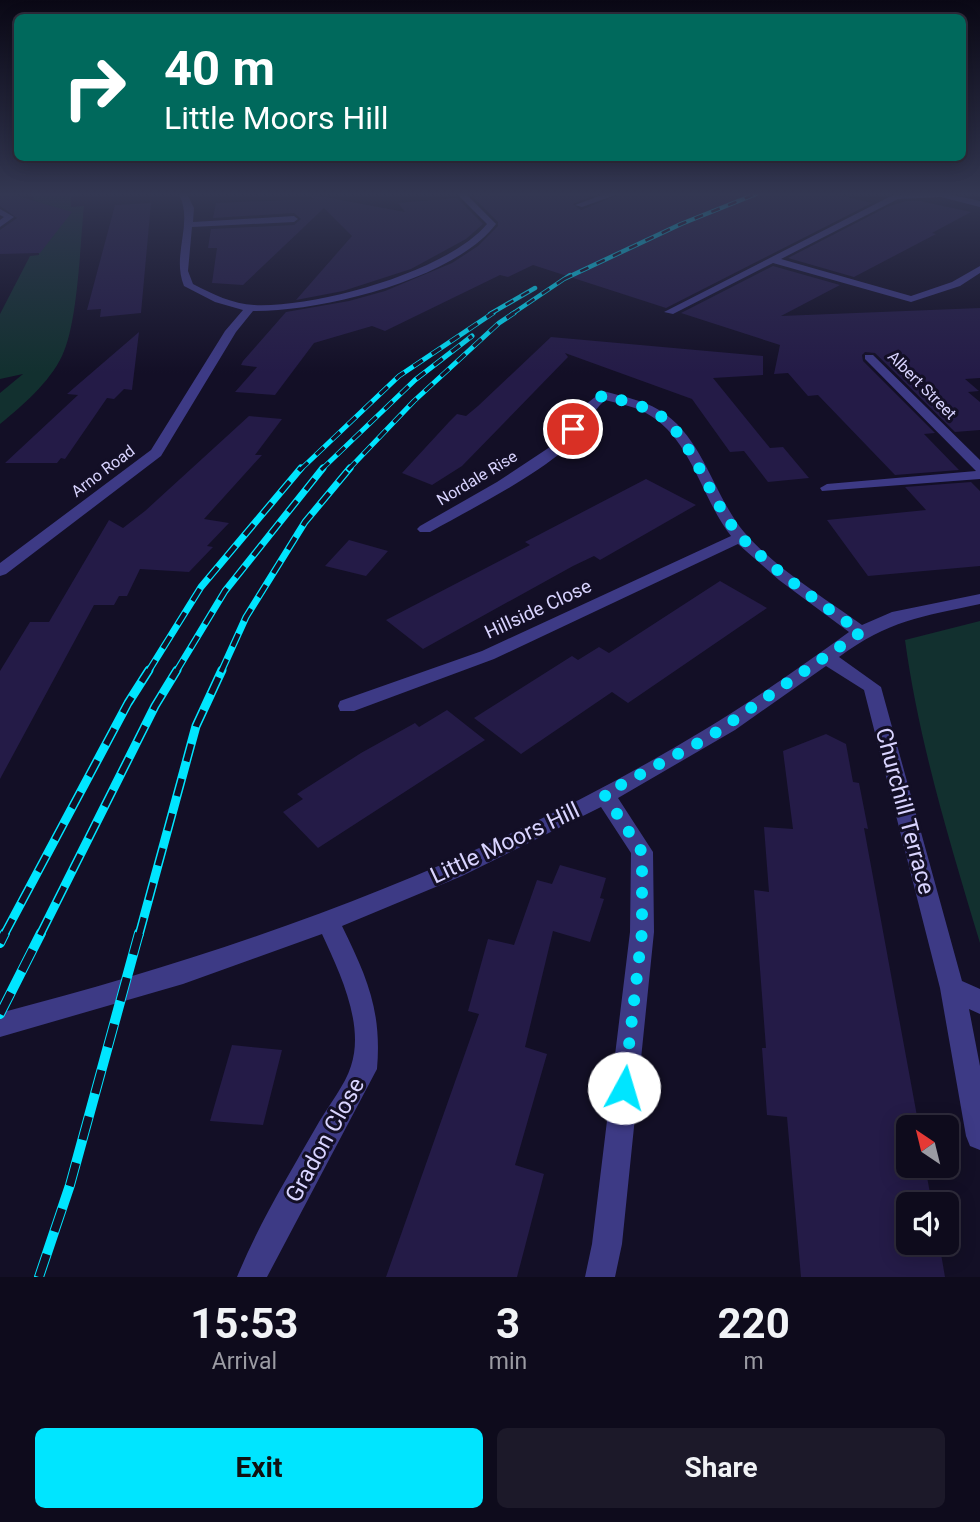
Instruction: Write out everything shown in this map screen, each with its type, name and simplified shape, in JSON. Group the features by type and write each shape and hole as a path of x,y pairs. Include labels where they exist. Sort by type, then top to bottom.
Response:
{"street":[{"path":"185,254 183,271 189,286 213,299 250,308 338,301 381,287 457,254"},
{"path":"669,312 786,254"},
{"path":"773,260 911,299 956,284 980,269"},
{"name":"Arno Road","path":"0,571 156,453 231,331 250,308"},
{"name":"Albert Street","path":"869,357 980,468"},
{"name":"Nordale Rise","path":"425,530 502,485 561,446 586,411 603,395 655,412 674,426 714,499 741,537"},
{"path":"827,488 980,475"},
{"path":"741,537 797,585 861,632"},
{"name":"Hillside Close","path":"347,706 488,655 741,537"},
{"name":"Little Moors Hill","path":"0,1025 150,983 226,958 428,880 604,794 709,737 861,632 898,616 980,599"},
{"name":"Churchill Terrace","path":"826,657 872,687 952,988 980,1136"},
{"path":"600,1277 607,1244 642,932 642,852 604,794"},
{"name":"Gradon Close","path":"252,1277 265,1247 365,1069 368,1037 360,992 327,920"},
{"path":"952,988 980,1002"}],"green space":[{"path":"81,254 72,324 57,366 35,393 0,424 0,393 23,374 0,379 0,314 30,256"},
{"path":"980,621 980,943 927,755 905,640"}],"building":[{"path":"102,254 146,254 141,313 100,317 101,309 87,310"},
{"path":"216,254 276,254 243,285 212,283"},
{"path":"337,254 439,254 411,269 343,291 296,300"},
{"path":"466,254 773,254 666,308 533,265 508,277 500,275 385,331 372,326 314,343 275,395 235,392 257,367 241,365 243,361 286,312 349,301 385,291 452,263"},
{"path":"797,254 899,254 854,277 788,258"},
{"path":"773,266 840,285 781,316 980,308 980,378 965,379 979,391 968,392 980,402 980,430 955,432 875,353 865,352 862,355 863,361 935,433 924,434 959,470 895,475 818,395 808,396 788,373 774,374 780,345 681,313"},
{"path":"139,332 132,390 124,389 114,399 107,398 65,459 61,458 57,463 5,463 78,395 67,394"},
{"path":"551,337 763,356 763,375 713,378 770,448 783,447 809,478 768,482 744,451 730,452 692,399 565,353 568,357 462,466 432,485 402,473 457,414 466,416"},
{"path":"249,416 282,419 255,455 262,455 204,519 229,523 207,546 213,547 189,572 140,569 127,596 119,596 114,605 94,605 0,779 0,671 30,622 49,622 109,520 123,528"},
{"path":"646,479 696,505 600,560 594,556 573,566 423,649 386,620 530,545 525,542"},
{"path":"971,482 980,491 980,566 868,576 827,520 926,510 905,487"},
{"path":"349,540 388,551 366,576 325,566"},
{"path":"720,581 767,608 628,703 612,692 521,754 474,718 572,656 578,660 599,647 609,653"},
{"path":"447,710 485,740 318,848 283,812 303,799 297,794 361,753 415,723 419,727"},
{"path":"826,734 846,744 853,782 859,783 868,829 864,828 917,1115 896,1115 896,1178 927,1178 930,1192 896,1192 896,1255 941,1255 945,1277 801,1277 787,1117 767,1115 762,1048 766,1048 754,890 769,892 764,827 793,829 783,751"},
{"path":"560,865 606,878 600,898 604,899 590,942 553,931 525,1047 547,1054 515,1165 544,1174 517,1277 386,1277 479,1014 468,1011 488,939 514,945 537,880 552,884"},
{"path":"232,1045 282,1050 263,1125 210,1121"}],"railway":[{"path":"564,279 618,254"},
{"path":"564,279 570,275"},
{"path":"512,314 564,279"},
{"path":"490,314 535,288"},
{"path":"300,470 399,376 493,313"},
{"path":"348,470 414,401 499,323 514,313"},
{"path":"323,468 415,380 472,336"},
{"path":"148,672 201,587 301,468"},
{"path":"176,672 225,591 323,468"},
{"path":"221,672 246,617 305,522 350,468"},
{"path":"4,935 128,703 149,670"},
{"path":"40,935 155,706 177,670"},
{"path":"139,935 196,726 222,670"},
{"path":"0,1014 41,933"},
{"path":"39,1277 70,1185 139,933"},
{"path":"0,943 4,935"}],"route":[{"path":"573,429 586,411 603,395 655,412 674,426 714,499 741,537 797,585 861,632 709,737 604,794 642,852 642,932 624,1088"}]}
